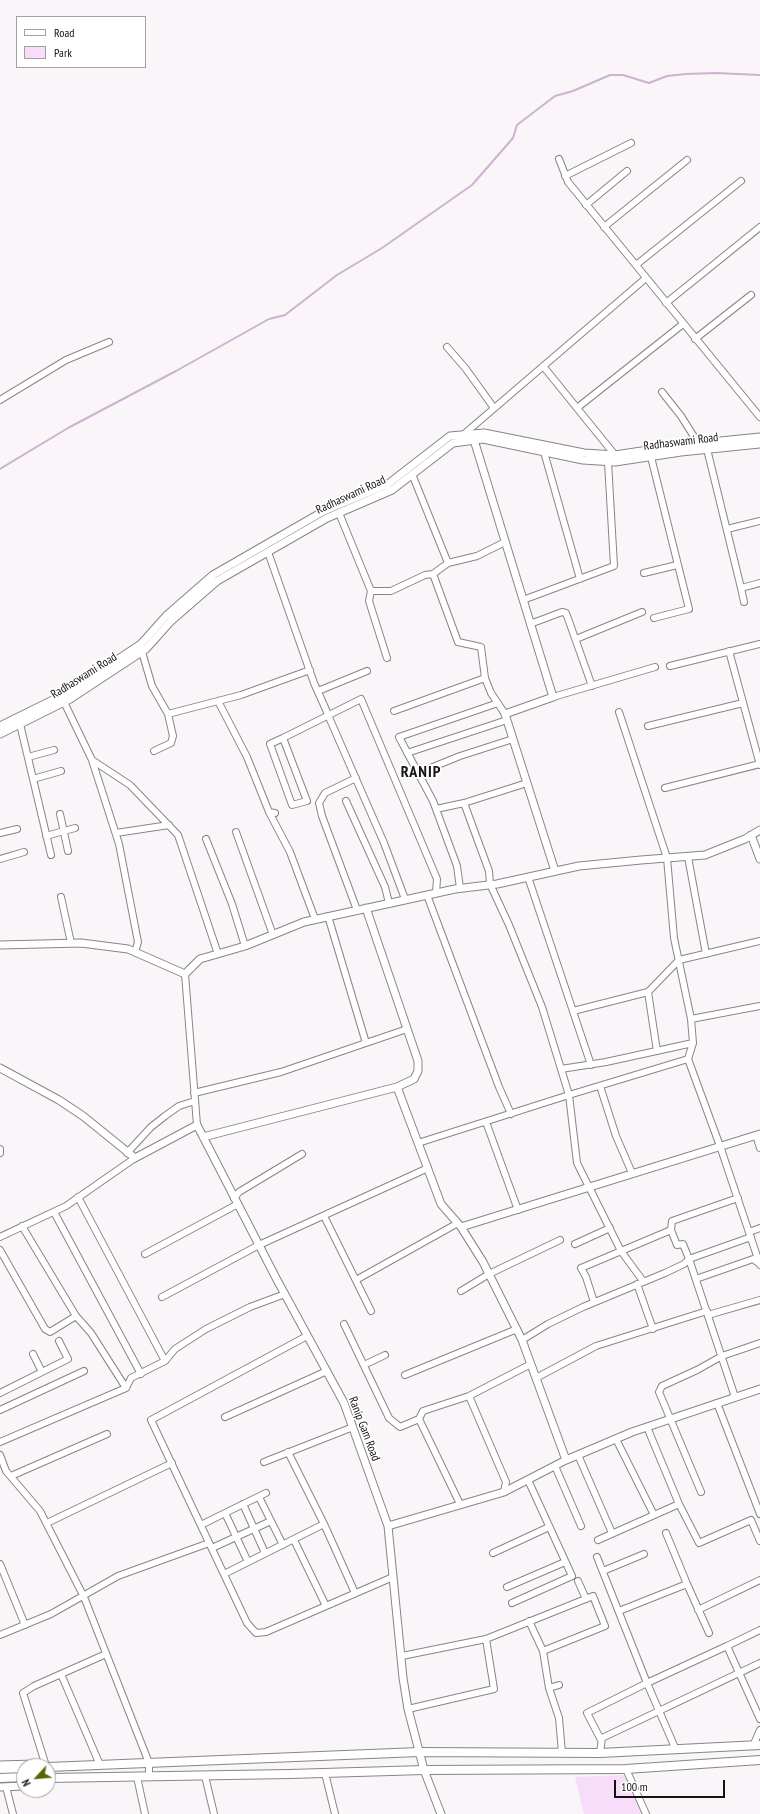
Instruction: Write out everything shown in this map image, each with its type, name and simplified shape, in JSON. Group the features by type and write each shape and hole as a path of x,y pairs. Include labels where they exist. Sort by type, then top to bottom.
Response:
{"main road":[{"path":"56,1767 419,1752 600,1753 757,1745"},
{"path":"56,1778 205,1776 424,1770 626,1769 760,1760"},
{"path":"0,1769 16,1768"},
{"path":"0,1778 16,1778"}],"street":[{"path":"565,176 631,143"},
{"path":"559,159 568,182 760,417"},
{"path":"604,227 688,160"},
{"path":"586,205 627,171"},
{"path":"636,265 741,181"},
{"path":"666,303 760,227"},
{"path":"463,435 646,278"},
{"path":"695,339 751,295"},
{"path":"577,408 683,324"},
{"path":"0,400 66,360 109,342"},
{"path":"447,347 466,369 494,408"},
{"path":"543,366 615,455"},
{"path":"662,392 681,416 698,443"},
{"name":"Radhaswami Road","path":"0,726 67,693 142,644 166,616 214,575 324,511 388,484 450,436 484,433 584,453 615,455 698,443 760,437"},
{"path":"474,440 552,697"},
{"name":"Radhaswami Road","path":"0,734 64,702 142,652 171,621 218,581 339,512 392,490 453,443 483,440 583,460 608,462 707,449 760,444"},
{"path":"707,449 744,602"},
{"path":"544,452 580,578"},
{"path":"651,457 689,609 654,618"},
{"path":"523,600 614,566 608,462"},
{"path":"412,474 448,563"},
{"path":"339,512 371,591 369,601 387,658"},
{"path":"727,529 760,521"},
{"path":"371,591 390,590 426,575 433,574 448,563 478,556 505,542"},
{"path":"268,552 318,692 356,778 405,899"},
{"path":"644,573 677,565"},
{"path":"433,574 458,642 481,647 485,678 506,717 555,872"},
{"path":"741,588 760,583"},
{"path":"530,624 562,612 566,613 592,686"},
{"path":"576,639 642,612"},
{"path":"670,666 760,644"},
{"path":"665,788 760,764 729,651"},
{"path":"142,652 152,686 168,714 173,736 171,743 154,751"},
{"path":"407,753 506,717 552,697 655,667"},
{"path":"168,714 218,700 310,670"},
{"path":"318,692 367,671"},
{"path":"394,711 485,678"},
{"path":"283,738 307,801 292,805 270,744 327,714 361,699 437,879 436,893"},
{"path":"218,700 247,757 290,852 315,919"},
{"path":"64,702 92,760 116,832 129,890 138,942 135,952"},
{"path":"460,888 457,866 436,809 399,737 498,703"},
{"path":"648,726 743,703"},
{"path":"619,712 666,858 674,938 691,1019 693,1043 688,1059 720,1146 760,1265"},
{"path":"20,724 51,855"},
{"path":"418,773 460,756 513,739"},
{"path":"28,757 54,750"},
{"path":"92,760 130,785 178,835 184,848 218,954"},
{"path":"33,779 61,771"},
{"path":"356,778 325,793 319,802 322,816 357,910"},
{"path":"436,809 464,803 527,783"},
{"path":"346,801 385,887 389,903"},
{"path":"464,803 489,871 490,884 509,924 542,1007 569,1095 578,1163 621,1251 640,1282 653,1329"},
{"path":"60,814 68,851"},
{"path":"116,832 169,825"},
{"path":"46,836 75,828"},
{"path":"0,833 17,829"},
{"path":"0,1237 54,1212 135,1158 197,1125 185,974 200,959 245,946 304,922 328,916 460,888 528,877 579,866 688,856 705,856 760,830"},
{"path":"236,832 273,935"},
{"path":"751,835 760,859"},
{"path":"206,838 232,904 245,946"},
{"path":"0,859 24,852"},
{"path":"688,856 706,954"},
{"path":"528,877 591,1065"},
{"path":"427,895 499,1087 511,1114"},
{"path":"61,897 71,943"},
{"path":"203,1137 397,1087 414,1079 418,1071 418,1061 366,908"},
{"path":"328,916 366,1043"},
{"path":"573,1011 648,992 679,960 760,941"},
{"path":"0,945 71,943 128,949 185,974"},
{"path":"648,992 657,1051"},
{"path":"691,1019 760,1006"},
{"path":"194,1093 281,1072 407,1029"},
{"path":"561,1069 591,1065 693,1043"},
{"path":"418,1143 688,1059"},
{"path":"0,1068 59,1100 83,1116 135,1158"},
{"path":"600,1086 616,1136 632,1174"},
{"path":"397,1087 441,1204 460,1225 489,1274 522,1340 566,1460"},
{"path":"127,1153 151,1127 165,1116 179,1106 195,1102"},
{"path":"486,1122 518,1210"},
{"name":"Ranip Gam Road","path":"197,1125 307,1336 344,1403 353,1427 388,1526 403,1678 408,1709 424,1770 441,1814"},
{"path":"356,1280 460,1225 518,1210 758,1135 760,1148"},
{"path":"145,1254 236,1201 239,1192 292,1162 302,1154"},
{"path":"162,1296 259,1245 428,1168"},
{"path":"78,1197 165,1361"},
{"path":"736,1397 689,1259 683,1244 677,1245 671,1230 672,1221 738,1198"},
{"path":"54,1212 141,1374"},
{"path":"324,1216 371,1311"},
{"path":"22,1226 76,1316 91,1333 126,1388"},
{"path":"575,1244 610,1228"},
{"path":"522,1340 548,1324 594,1302 684,1264 689,1259 750,1234 760,1228"},
{"path":"594,1302 586,1277 581,1268 671,1230"},
{"path":"461,1291 489,1274 560,1240"},
{"path":"0,1250 45,1329 50,1332 76,1316"},
{"path":"696,1279 753,1259 760,1265"},
{"path":"0,1442 126,1388 131,1378 165,1361 175,1349 206,1329 250,1307 285,1294"},
{"path":"536,1378 596,1346 707,1313 760,1300"},
{"path":"344,1324 389,1418 400,1427 419,1419 423,1410 469,1396 531,1364"},
{"path":"405,1375 517,1329"},
{"path":"307,1336 151,1420 247,1623 256,1633 266,1632 393,1577"},
{"path":"0,1393 68,1360 59,1341"},
{"path":"701,1492 659,1392 662,1386 697,1370 722,1356 760,1343"},
{"path":"33,1354 42,1372"},
{"path":"364,1365 385,1355"},
{"path":"0,1410 84,1371"},
{"path":"225,1417 327,1372"},
{"path":"388,1526 504,1492 566,1460 616,1438 760,1389"},
{"path":"469,1396 506,1482 504,1492"},
{"path":"718,1403 760,1514"},
{"path":"419,1419 460,1504"},
{"path":"264,1462 353,1427"},
{"path":"647,1427 679,1504 699,1543 751,1520 760,1541"},
{"path":"11,1476 106,1434"},
{"path":"616,1438 654,1515"},
{"path":"288,1452 324,1524 355,1593"},
{"path":"0,1455 6,1470 40,1511 84,1596 149,1763 148,1776"},
{"path":"578,1455 612,1533"},
{"path":"47,1523 172,1463"},
{"path":"555,1466 581,1526"},
{"path":"512,1603 572,1576 528,1480"},
{"path":"201,1525 266,1493"},
{"path":"259,1496 283,1545"},
{"path":"243,1504 266,1554"},
{"path":"598,1540 679,1504"},
{"path":"225,1513 248,1562"},
{"path":"0,1635 51,1614 118,1576 211,1546 270,1521"},
{"path":"224,1574 324,1524"},
{"path":"493,1553 549,1527"},
{"path":"666,1533 709,1633"},
{"path":"294,1540 326,1606"},
{"path":"603,1571 644,1554"},
{"path":"597,1557 646,1683 660,1711 676,1750"},
{"path":"507,1587 565,1562"},
{"path":"0,1564 26,1625"},
{"path":"698,1610 760,1580"},
{"path":"578,1581 586,1598"},
{"path":"619,1611 687,1584"},
{"path":"402,1656 486,1640 529,1621 593,1596 605,1626 543,1651"},
{"path":"529,1621 543,1651 549,1688 559,1718 562,1753"},
{"path":"600,1753 601,1740 587,1713 646,1683 760,1630"},
{"path":"408,1709 494,1689 486,1640"},
{"path":"727,1646 760,1719"},
{"path":"44,1758 23,1693 106,1654"},
{"path":"601,1740 602,1738 760,1664"},
{"path":"61,1674 100,1765"},
{"path":"549,1688 559,1685"},
{"path":"757,1745 760,1730"},
{"path":"0,1765 16,1765"},
{"path":"626,1769 646,1814"},
{"path":"325,1773 335,1814"},
{"path":"205,1776 214,1814"},
{"path":"137,1777 145,1814"},
{"path":"13,1814 3,1787 16,1786"}],"green space":[{"path":"624,1775 641,1814 584,1814 575,1777"}],"waterway":[{"path":"0,469 68,428 176,371 269,319 285,315 337,275 382,248 472,185 513,138 517,125 555,96 573,91 610,75 623,75 649,83 667,76 686,74 716,73 760,75"}],"district":[{"name":"RANIP","path":"421,772"}]}
